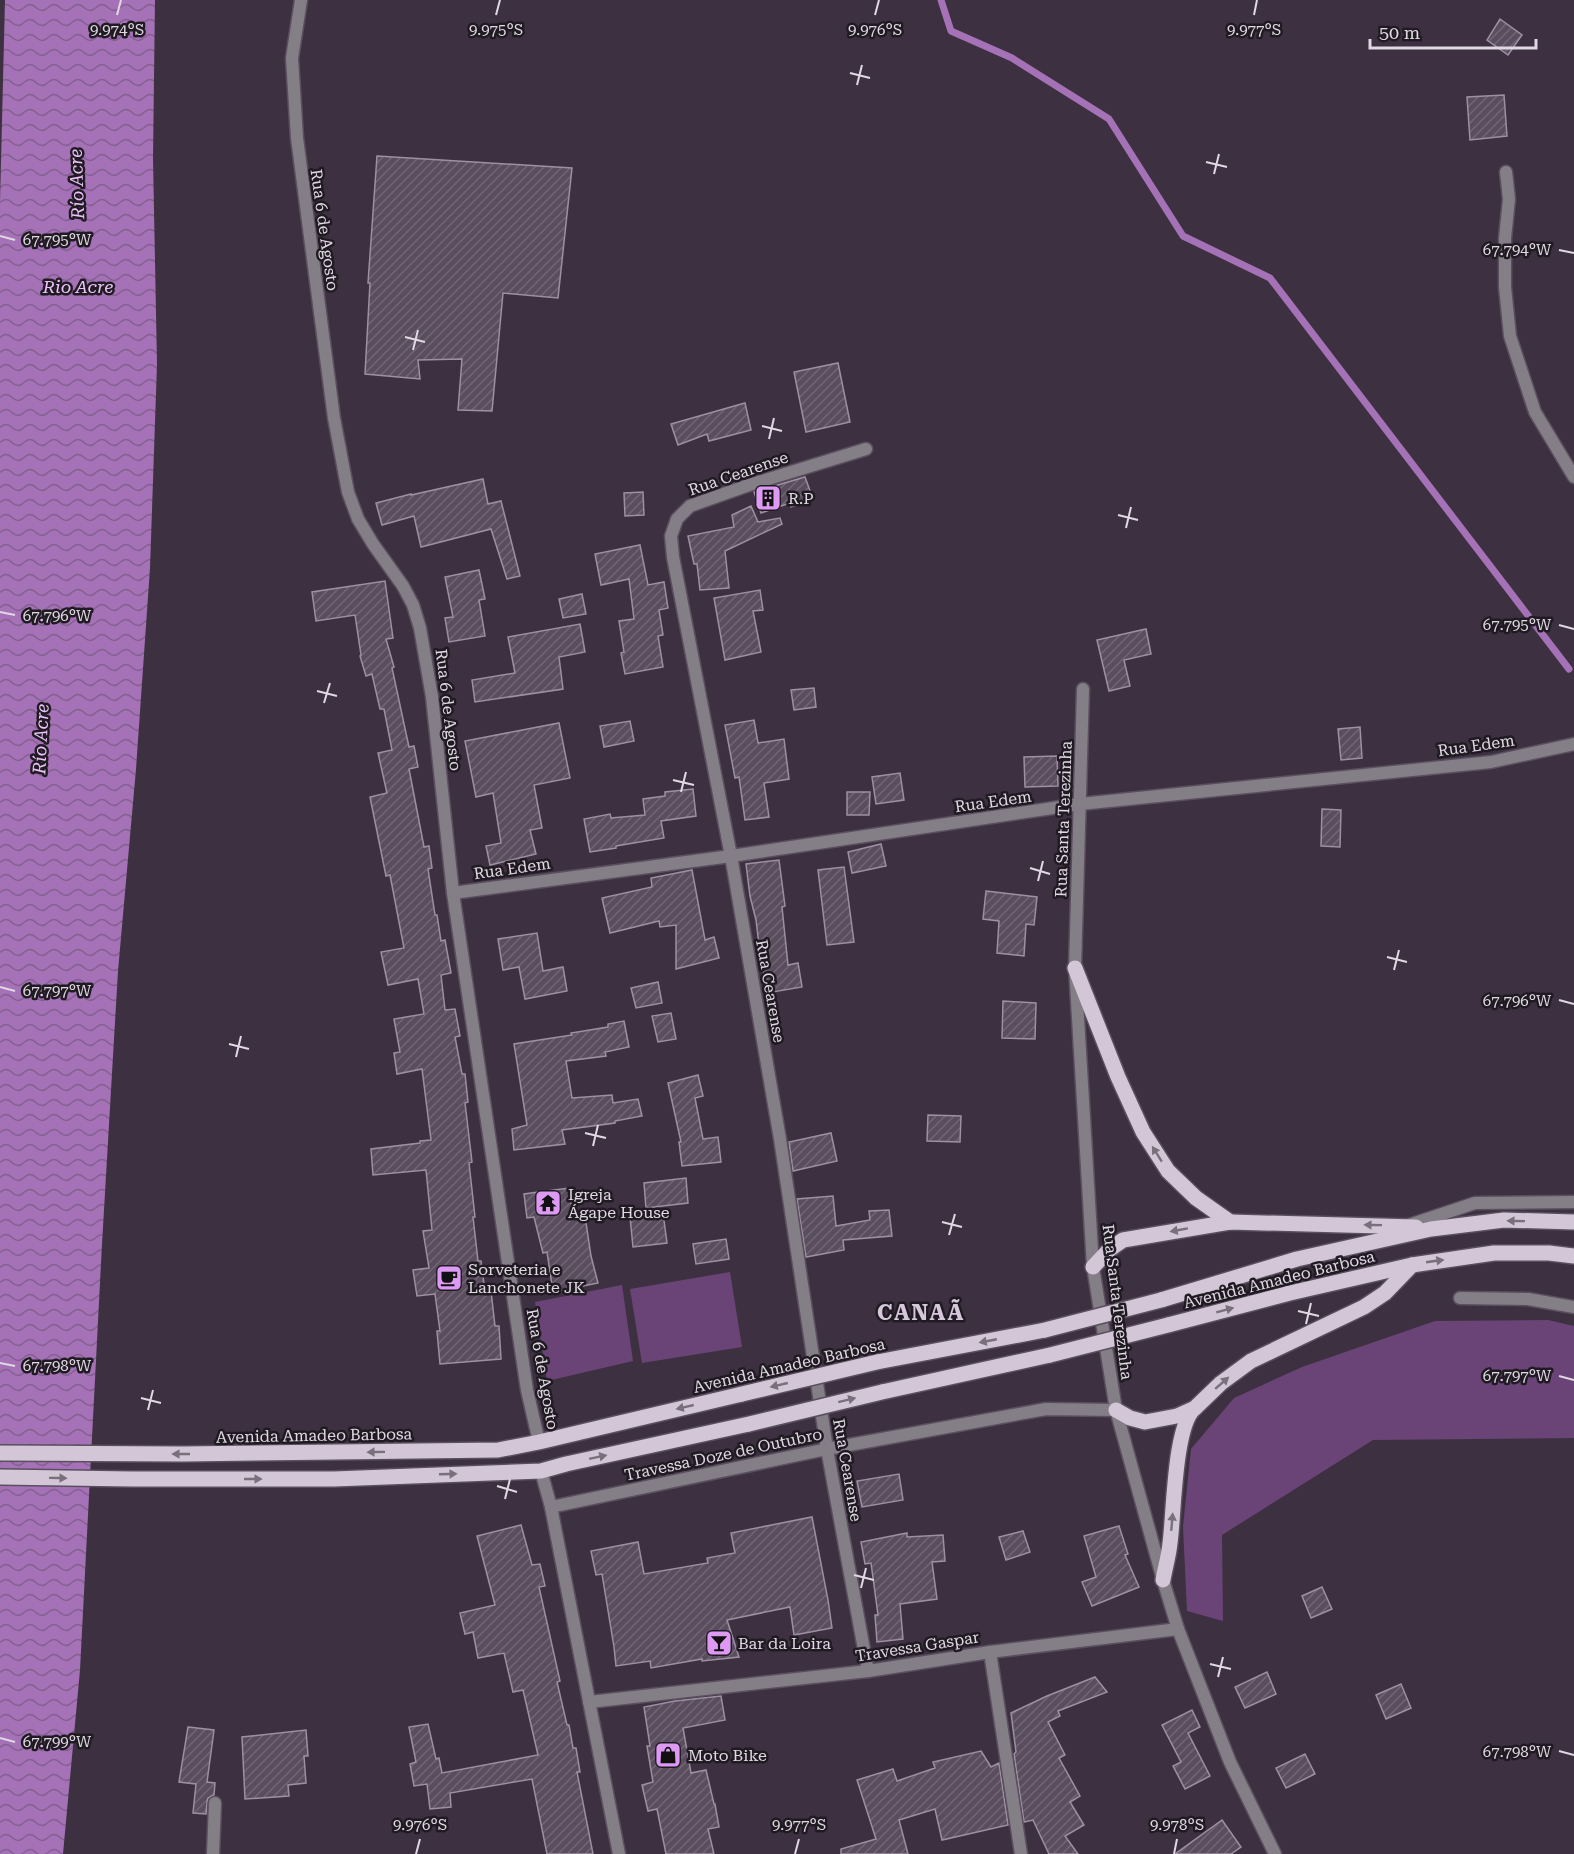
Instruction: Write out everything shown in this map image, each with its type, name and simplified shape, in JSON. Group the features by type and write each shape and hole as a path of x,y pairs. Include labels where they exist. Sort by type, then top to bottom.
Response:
{"main road":[{"path":"1075,968 1118,1077 1143,1132 1167,1171 1196,1198 1230,1222"},
{"name":"Avenida Amadeo Barbosa","path":"0,1453 183,1454 498,1450 877,1362 1045,1330 1161,1300 1297,1259 1431,1229 1504,1220 1574,1222"},
{"path":"1093,1267 1110,1249 1123,1240 1230,1222 1406,1226 1431,1229"},
{"name":"Avenida Amadeo Barbosa","path":"0,1477 334,1479 541,1471 1050,1355 1412,1264 1494,1252 1574,1256"},
{"path":"1163,1580 1170,1545 1174,1488 1184,1428 1191,1411 1221,1383 1251,1361 1364,1307 1385,1293 1412,1264"},
{"path":"1116,1410 1130,1418 1146,1422 1177,1416 1195,1408"}],"street":[{"name":"Rua 6 de Agosto","path":"301,0 292,58 297,138 334,418 348,492 358,519 403,586 413,605 420,628 432,697 453,893 527,1390 539,1442"},
{"path":"1506,172 1509,199 1505,238 1505,287 1510,336 1535,412 1574,477"},
{"name":"Rua Cearense","path":"866,449 690,506 676,519 671,536 673,557 731,856 780,1139 827,1449 868,1671"},
{"name":"Rua Santa Terezinha","path":"1083,690 1075,968 1093,1267 1116,1410 1178,1629 1230,1762 1275,1854"},
{"name":"Rua Edem","path":"453,893 731,856 1080,804 1491,762 1574,744"},
{"path":"1406,1226 1475,1203 1574,1202"},
{"path":"1460,1298 1528,1299 1574,1307"},
{"name":"Travessa Doze de Outubro","path":"551,1508 827,1449 1046,1409 1116,1410"},
{"path":"541,1471 551,1508 619,1854"},
{"name":"Travessa Gaspar","path":"589,1702 868,1671 990,1652 1178,1629"},
{"path":"990,1652 1021,1854"},
{"path":"213,1854 215,1803"}],"shaded area":[{"path":"730,1272 742,1347 642,1363 630,1289"},
{"path":"622,1285 633,1361 547,1381 535,1302"},
{"path":"1548,1320 1574,1326 1574,1438 1373,1440 1222,1535 1223,1621 1187,1611 1183,1527 1191,1449 1234,1398 1302,1367 1435,1321"}],"water":[{"name":"Rio Acre","path":"5,0 155,0 153,158 157,364 150,568 136,769 118,971 80,1670 63,1854 0,1854 0,202"}],"building":[{"path":"1500,19 1522,35 1508,55 1487,40"},
{"path":"1504,95 1507,136 1470,140 1467,97"},
{"path":"377,156 572,168 558,298 503,293 492,411 458,410 462,359 418,360 420,379 365,374 370,283 368,283"},
{"path":"838,363 850,422 806,432 794,372"},
{"path":"745,403 751,430 709,441 707,434 678,445 671,424"},
{"path":"805,477 813,499 791,507 790,503 761,513 754,492"},
{"path":"483,479 488,504 501,501 520,576 507,579 491,529 421,547 414,516 382,525 376,503"},
{"path":"643,492 644,515 625,516 624,493"},
{"path":"751,506 758,522 780,518 782,524 725,551 729,588 700,590 697,564 694,564 688,536 734,527 732,515"},
{"path":"640,545 648,585 664,582 668,608 659,610 663,635 658,636 663,667 625,674 619,621 634,619 629,579 601,585 595,554"},
{"path":"479,570 485,599 479,600 485,636 449,642 445,618 453,617 445,577"},
{"path":"385,581 393,638 386,639 394,667 392,668 409,747 414,746 418,767 409,769 424,847 429,846 432,868 428,869 435,915 437,915 441,941 445,940 451,973 441,975 445,1010 455,1009 460,1036 455,1037 462,1074 465,1074 468,1102 465,1103 472,1162 469,1163 478,1261 481,1261 485,1292 491,1291 495,1326 499,1326 501,1359 440,1364 437,1331 440,1331 435,1294 417,1296 413,1270 429,1268 423,1231 432,1230 426,1170 373,1175 371,1149 431,1140 422,1069 397,1074 394,1053 400,1052 394,1019 424,1014 418,979 388,985 381,952 404,948 390,875 386,876 370,797 387,793 378,753 392,750 384,709 380,709 372,674 366,676 360,656 355,615 316,621 312,592"},
{"path":"760,590 763,610 753,611 761,652 725,660 714,598"},
{"path":"582,594 586,614 563,618 559,599"},
{"path":"580,624 585,652 559,657 563,689 475,702 472,680 515,673 508,637"},
{"path":"1146,629 1151,654 1124,660 1130,686 1109,691 1097,640"},
{"path":"814,688 816,707 794,710 791,690"},
{"path":"754,720 758,743 784,739 789,779 764,783 769,817 745,820 739,777 735,778 725,725"},
{"path":"630,721 634,741 604,747 600,726"},
{"path":"559,723 570,778 534,785 542,828 530,830 536,854 490,865 486,846 501,843 493,793 476,797 465,741"},
{"path":"1360,727 1362,758 1341,760 1338,729"},
{"path":"1057,756 1058,786 1025,787 1024,757"},
{"path":"900,773 904,800 876,804 872,777"},
{"path":"693,789 696,816 661,821 664,838 590,852 584,819 610,814 611,818 645,815 643,799 665,796 665,792"},
{"path":"847,792 870,792 869,815 847,815"},
{"path":"1322,809 1341,810 1340,847 1321,846"},
{"path":"881,844 886,866 852,873 848,852"},
{"path":"779,860 785,906 782,907 788,965 798,963 802,987 767,993 746,864"},
{"path":"844,867 854,942 827,945 818,870"},
{"path":"692,870 705,940 714,937 719,958 676,969 676,925 660,927 659,921 610,933 602,898 652,887 651,878"},
{"path":"986,891 1037,897 1034,925 1026,924 1024,956 997,953 999,921 983,919"},
{"path":"537,933 543,971 563,967 567,991 525,999 519,967 503,970 498,939"},
{"path":"658,982 662,1003 636,1008 631,988"},
{"path":"1003,1001 1036,1003 1035,1039 1002,1038"},
{"path":"671,1013 676,1039 658,1042 652,1016"},
{"path":"624,1021 629,1047 605,1052 606,1056 566,1061 572,1098 612,1095 613,1103 638,1099 642,1116 615,1121 615,1123 562,1130 565,1144 514,1150 512,1129 527,1125 514,1044 572,1035 571,1033 608,1027 608,1024"},
{"path":"698,1075 703,1096 695,1098 703,1139 718,1137 721,1162 682,1166 679,1142 681,1142 668,1083"},
{"path":"928,1115 961,1116 960,1142 927,1141"},
{"path":"831,1133 837,1161 793,1171 789,1142"},
{"path":"686,1178 688,1203 646,1208 644,1183"},
{"path":"569,1188 573,1217 585,1216 598,1283 553,1292 547,1252 543,1253 534,1217 527,1218 524,1194"},
{"path":"833,1196 836,1226 870,1220 869,1211 889,1210 892,1236 843,1240 844,1250 806,1257 797,1199"},
{"path":"663,1213 667,1243 633,1247 630,1217"},
{"path":"726,1239 729,1259 696,1264 693,1244"},
{"path":"899,1474 903,1500 862,1507 857,1481"},
{"path":"812,1517 832,1628 794,1635 790,1607 727,1620 739,1657 702,1661 702,1659 651,1668 650,1661 616,1666 602,1574 596,1575 591,1551 638,1542 644,1574 708,1563 707,1558 735,1553 731,1533"},
{"path":"521,1525 532,1565 540,1564 545,1586 539,1587 560,1681 557,1682 573,1748 576,1748 580,1772 577,1772 593,1854 547,1854 532,1779 450,1793 451,1807 430,1809 427,1784 414,1786 410,1764 416,1762 409,1727 428,1724 436,1759 439,1758 442,1773 538,1755 523,1690 513,1692 504,1653 478,1658 473,1632 465,1634 460,1613 495,1605 477,1536"},
{"path":"1119,1526 1128,1554 1125,1555 1139,1587 1092,1606 1082,1582 1096,1577 1084,1536"},
{"path":"1023,1531 1030,1552 1006,1560 999,1537"},
{"path":"907,1533 907,1537 943,1535 945,1561 932,1562 937,1599 900,1604 903,1639 877,1642 875,1615 878,1615 871,1563 865,1564 861,1542"},
{"path":"1322,1587 1332,1609 1311,1618 1302,1596"},
{"path":"1267,1672 1276,1694 1245,1708 1235,1687"},
{"path":"1095,1677 1107,1692 1058,1711 1060,1716 1048,1722 1065,1755 1059,1758 1080,1796 1070,1802 1084,1825 1065,1836 1078,1854 1049,1854 1033,1820 1024,1822 1014,1754 1016,1752 1011,1713"},
{"path":"1401,1684 1411,1708 1386,1719 1376,1695"},
{"path":"721,1696 725,1720 683,1728 691,1773 706,1770 715,1804 719,1827 708,1829 714,1854 666,1854 657,1809 648,1811 642,1785 653,1782 644,1707"},
{"path":"1192,1710 1200,1727 1188,1733 1210,1776 1185,1789 1173,1766 1181,1762 1162,1725"},
{"path":"188,1727 214,1730 207,1782 215,1783 214,1795 208,1798 206,1814 193,1813 196,1784 179,1782"},
{"path":"306,1730 308,1756 304,1756 306,1783 288,1785 289,1796 245,1799 242,1737"},
{"path":"981,1751 991,1767 999,1763 1008,1825 942,1840 935,1809 899,1820 908,1854 841,1854 841,1849 876,1839 857,1780 893,1769 897,1781 935,1768 933,1762"},
{"path":"1305,1754 1315,1774 1286,1788 1276,1768"},
{"path":"1222,1820 1241,1847 1231,1854 1175,1854"}],"waterway":[{"path":"941,0 951,31 1012,58 1109,119 1183,236 1270,278 1569,669"}],"place":[{"name":"R.P","path":"768,498"},
{"name":"Igreja Ágape House","path":"548,1203"},
{"name":"Sorveteria e Lanchonete JK","path":"449,1278"},
{"name":"Bar da Loira","path":"719,1643"},
{"name":"Moto Bike","path":"668,1755"}],"district":[{"name":"CANAÃ","path":"921,1312"}],"water label":[{"name":"Río Acre","path":"77,184"},
{"name":"Río Acre","path":"41,739"}]}
